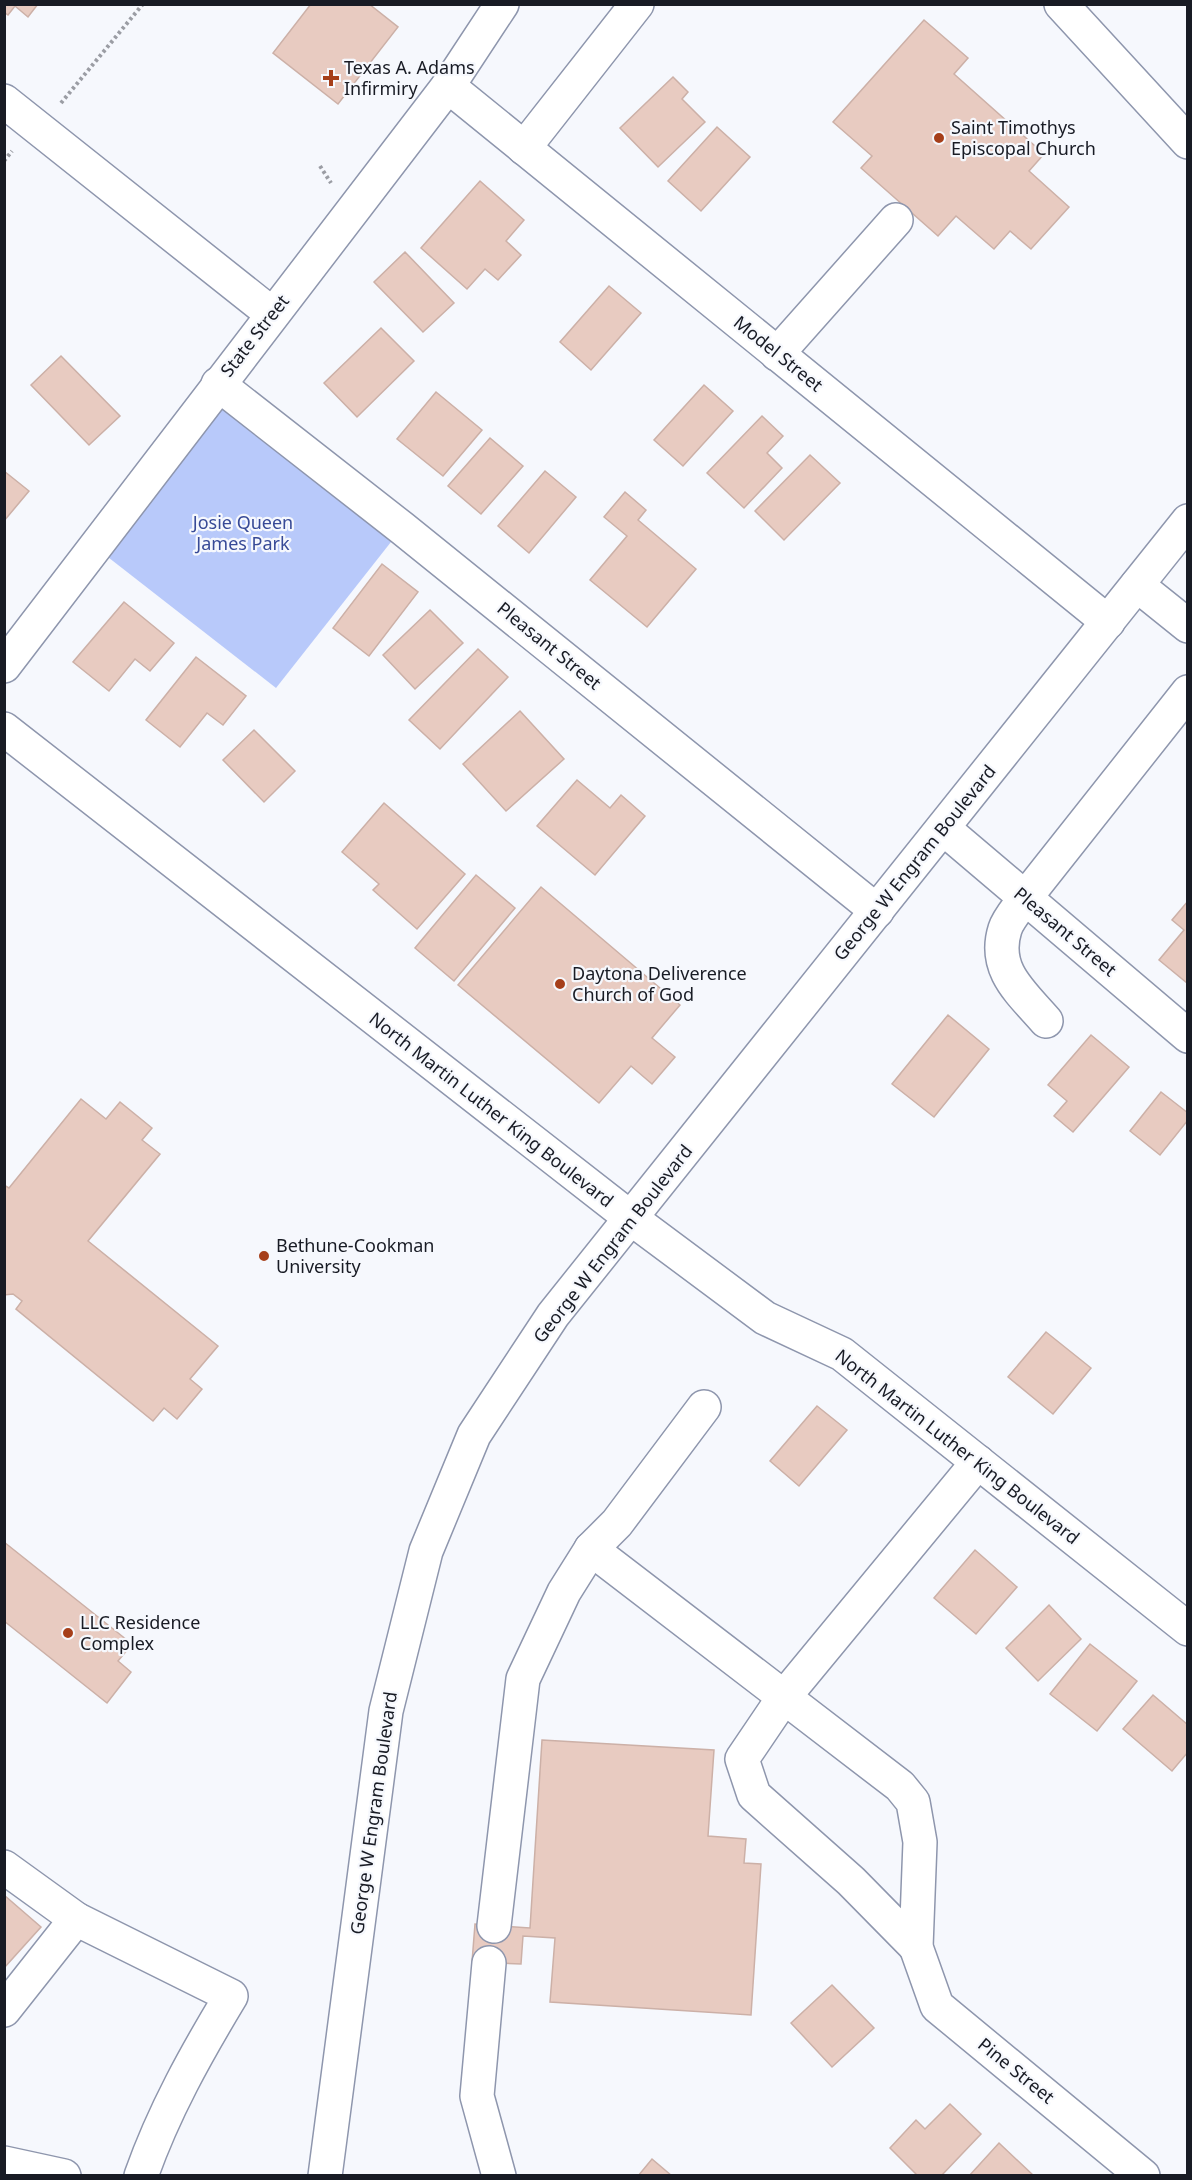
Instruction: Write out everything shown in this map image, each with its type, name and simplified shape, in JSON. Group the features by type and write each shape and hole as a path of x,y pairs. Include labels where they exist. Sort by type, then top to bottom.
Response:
{"street":[{"name":"State Street","path":"4,666 448,86 502,4"},
{"path":"524,148 637,4"},
{"path":"1061,4 1188,142"},
{"name":"Model Street","path":"448,86 1107,622"},
{"path":"4,101 272,315"},
{"path":"777,354 896,220"},
{"name":"Pleasant Street","path":"218,384 402,528 877,911"},
{"name":"George W Engram Boulevard","path":"325,2175 386,1710 426,1551 474,1435 553,1315 1188,521"},
{"path":"1137,585 1188,626"},
{"path":"1046,1021 1017,987 1002,964 1005,929 1025,898 1188,692"},
{"name":"North Martin Luther King Boulevard","path":"4,729 632,1219 765,1318 842,1354 1186,1626"},
{"name":"Pleasant Street","path":"943,828 1188,1036"},
{"path":"494,1926 523,1679 564,1592 591,1549 616,1523 704,1407"},
{"path":"916,1947 851,1881 754,1796 741,1760 784,1697 978,1462"},
{"path":"591,1549 900,1786 913,1802 920,1842 916,1947"},
{"path":"4,1867 76,1919 231,1996 190,2065 158,2128 141,2175"},
{"path":"4,2010 76,1919"},
{"name":"Pine Street","path":"916,1947 937,2006 1143,2175"},
{"path":"489,1963 477,2096 500,2175"},
{"path":"4,2163 64,2175"}],"path":[{"path":"54,111 143,4"},
{"path":"320,166 331,184"}],"green space":[{"name":"Josie Queen James Park","path":"218,384 402,528 276,688 95,547"}],"building":[{"path":"4,4 38,4 28,17 15,6 8,15 4,12"},
{"name":"Texas A. Adams Infirmiry","path":"311,4 369,4 398,27 338,104 273,53"},
{"name":"Saint Timothys Episcopal Church","path":"924,20 968,58 954,74 1044,154 1029,171 1069,207 1031,249 1010,231 994,249 956,216 938,236 861,168 872,156 833,122"},
{"path":"673,77 688,92 682,99 705,122 658,167 620,128"},
{"path":"717,127 750,157 701,211 668,181"},
{"path":"480,181 524,220 506,241 521,255 498,280 485,269 467,289 421,248"},
{"path":"405,252 454,303 423,332 374,282"},
{"path":"609,286 641,313 591,370 560,342"},
{"path":"381,328 414,361 357,417 324,383"},
{"path":"61,356 120,416 89,445 31,385"},
{"path":"704,385 733,411 683,466 654,440"},
{"path":"436,392 482,430 443,476 397,439"},
{"path":"762,416 783,436 767,453 782,468 744,508 707,473"},
{"path":"490,438 523,466 481,514 448,486"},
{"path":"810,455 840,483 784,540 755,511"},
{"path":"4,471 29,491 4,521"},
{"path":"545,471 576,497 529,553 498,526"},
{"path":"625,492 646,510 638,520 696,569 647,627 590,580 627,536 604,517"},
{"path":"382,564 418,592 369,656 333,628"},
{"path":"124,602 174,643 150,671 135,659 109,691 73,662"},
{"path":"430,610 463,643 415,689 383,655"},
{"path":"478,649 508,677 440,749 409,720"},
{"path":"196,657 246,696 223,725 207,713 180,747 146,720"},
{"path":"520,711 564,759 506,811 463,764"},
{"path":"254,730 295,771 264,802 223,760"},
{"path":"577,780 610,808 621,795 645,816 595,875 537,826"},
{"path":"384,803 465,874 417,929 373,890 379,884 342,852"},
{"path":"476,875 515,908 454,981 415,948"},
{"path":"541,887 680,1005 652,1038 675,1057 652,1084 631,1066 599,1103 458,985"},
{"path":"1188,901 1187,983 1159,960 1184,930 1172,920"},
{"path":"948,1015 989,1049 934,1117 892,1084"},
{"path":"1091,1035 1129,1067 1073,1132 1054,1116 1067,1101 1048,1085"},
{"path":"1161,1092 1188,1113 1188,1120 1160,1155 1130,1131"},
{"path":"81,1099 106,1119 120,1102 152,1128 142,1140 160,1154 88,1241 218,1346 190,1379 202,1389 177,1419 164,1408 153,1421 16,1309 22,1301 13,1294 4,1295 4,1185 9,1188"},
{"path":"1046,1332 1091,1368 1053,1414 1008,1377"},
{"path":"817,1406 847,1430 799,1486 770,1461"},
{"name":"LLC Residence Complex","path":"4,1542 132,1644 118,1661 131,1672 107,1703 4,1621"},
{"path":"975,1550 1017,1587 976,1634 934,1598"},
{"path":"1049,1605 1081,1639 1038,1681 1006,1648"},
{"path":"1090,1644 1137,1681 1097,1731 1050,1694"},
{"path":"1153,1695 1188,1725 1188,1752 1172,1771 1123,1729"},
{"path":"542,1740 714,1750 708,1836 746,1839 744,1863 761,1864 751,2015 550,2002 555,1938 523,1936 521,1964 472,1962 475,1924 530,1928"},
{"path":"4,1895 41,1927 4,1968"},
{"path":"832,1985 874,2028 832,2067 791,2023"},
{"path":"950,2104 981,2134 941,2176 918,2176 890,2148 916,2120 925,2129"},
{"path":"999,2143 1034,2176 969,2176"},
{"path":"652,2159 672,2176 638,2176"}],"place":[{"name":"Texas A. Adams Infirmiry","path":"331,78"},
{"name":"Saint Timothys Episcopal Church","path":"939,138"},
{"name":"Daytona Deliverence Church of God","path":"560,984"},
{"name":"Bethune-Cookman University","path":"264,1256"},
{"name":"LLC Residence Complex","path":"68,1633"}]}
